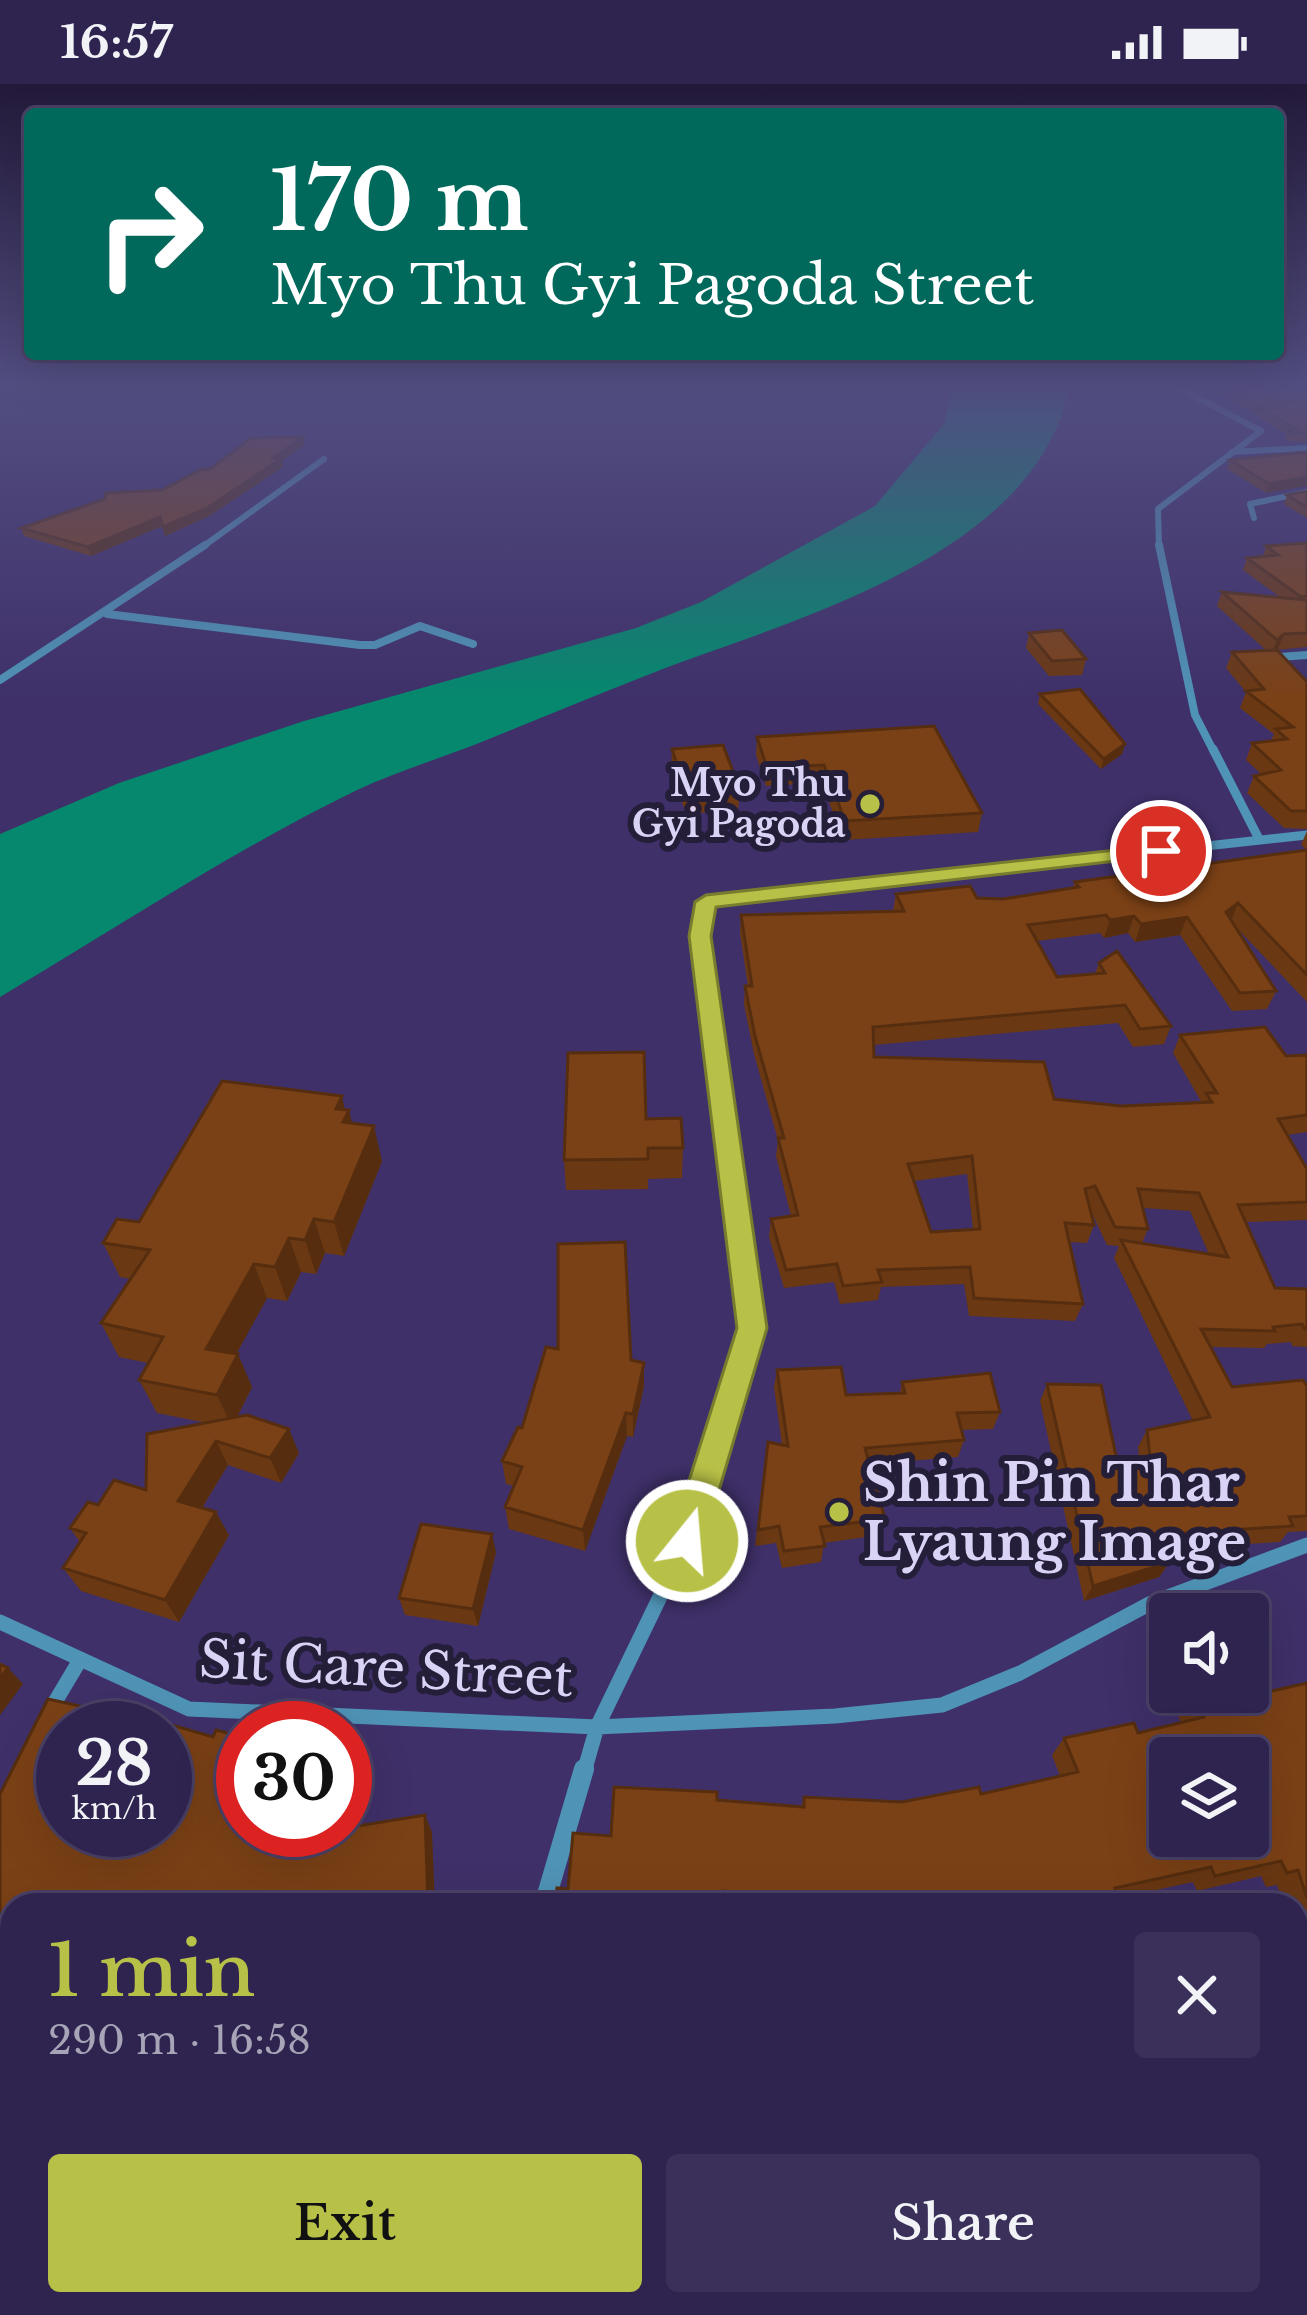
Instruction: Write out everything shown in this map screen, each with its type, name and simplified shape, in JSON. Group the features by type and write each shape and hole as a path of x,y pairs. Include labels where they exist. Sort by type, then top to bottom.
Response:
{"street":[{"path":"0,680 106,614 282,491"},
{"path":"1182,491 1159,509 1159,548 1196,715 1259,839"},
{"path":"1254,518 1250,504 1307,491"},
{"path":"106,614 360,645 375,645 420,626 473,644"},
{"path":"1279,657 1307,656"},
{"path":"1305,838 1259,839 706,902 700,936 752,1328 687,1541 597,1726 835,1716 941,1705 1020,1673 1149,1604 1307,1545"},
{"name":"Sit Care Street","path":"0,1622 189,1709 597,1726 548,1893"},
{"path":"34,1738 80,1660"}],"shaded area":[{"path":"888,491 1013,491 964,535 846,600 355,791 220,864 0,997 0,834 119,783 304,721 636,628 701,602 875,506"}],"building":[{"path":"233,491 163,527 160,517 88,547 21,528 105,499 106,493"},
{"path":"1307,491 1307,507 1287,495"},
{"path":"1307,543 1307,596 1301,597 1247,558 1278,555 1266,546"},
{"path":"1222,592 1307,600 1307,633 1284,634 1277,640"},
{"path":"1062,630 1086,659 1052,661 1029,633"},
{"path":"1277,650 1307,682 1307,811 1291,811 1254,776 1281,770 1252,743 1287,739 1276,729 1293,727 1246,691 1264,689 1232,652"},
{"path":"1080,689 1125,744 1104,759 1040,694"},
{"path":"934,726 982,813 845,821 824,765 767,768 757,737"},
{"path":"723,745 740,790 686,794 672,749"},
{"path":"1307,850 1307,975 1238,903 1226,912 1276,991 1240,993 1187,917 1141,924 1134,916 1110,920 1106,915 1028,925 1057,977 1105,973 1099,963 1117,951 1171,1026 1140,1029 1125,1005 873,1027 874,1057 1044,1062 1054,1099 1121,1106 1212,1102 1206,1093 1217,1093 1180,1035 1265,1027 1286,1056 1307,1055 1307,1115 1278,1119 1307,1169 1307,1202 1238,1205 1275,1288 1307,1289 1307,1329 1302,1324 1273,1327 1275,1331 1201,1329 1232,1387 1303,1380 1307,1386 1307,1516 1289,1517 1293,1526 1152,1535 1170,1562 1093,1586 1047,1384 1101,1385 1119,1470 1151,1466 1147,1430 1210,1417 1121,1240 1228,1257 1199,1193 1138,1189 1148,1229 1115,1227 1095,1186 1085,1189 1094,1225 1065,1223 1083,1304 974,1298 970,1267 878,1270 882,1282 843,1286 837,1264 786,1270 771,1219 798,1215 778,1138 784,1138 745,986 752,986 741,915 904,911 896,894 970,886 977,898 1003,899 1079,887 1075,882","holes":["972,1156 980,1229 931,1232 908,1164"]},
{"path":"644,1052 646,1119 681,1118 683,1148 648,1148 648,1159 564,1160 568,1053"},
{"path":"222,1081 342,1096 336,1109 349,1110 343,1122 374,1126 334,1222 314,1219 305,1240 289,1238 275,1267 254,1264 206,1349 238,1354 217,1395 139,1380 163,1337 101,1323 150,1250 103,1243 117,1219 139,1222"},
{"path":"625,1242 631,1360 644,1363 633,1414 626,1413 583,1530 505,1507 522,1467 502,1461 518,1427 522,1428 546,1347 558,1349 558,1244"},
{"path":"841,1367 846,1395 905,1393 902,1382 990,1373 1000,1412 957,1413 964,1440 865,1448 885,1519 820,1527 825,1546 784,1551 779,1526 758,1530 768,1442 788,1446 777,1370"},
{"path":"247,1415 289,1429 270,1458 216,1441 178,1501 216,1512 165,1600 63,1568 86,1533 70,1528 88,1502 98,1505 114,1480 146,1490 147,1434"},
{"path":"421,1524 492,1534 473,1609 399,1598"},
{"path":"1307,1683 1307,1893 1298,1870 1287,1873 1281,1861 1215,1876 1211,1867 1115,1888 1117,1893 556,1893 557,1888 568,1889 573,1833 611,1836 614,1787 717,1792 717,1800 804,1807 804,1797 902,1802 979,1787 981,1794 1078,1772 1064,1738 1134,1723 1138,1733 1204,1717 1202,1713 1269,1713 1269,1692"},
{"path":"36,1723 36,1857 192,1857 192,1731 213,1737 216,1730 216,1857 372,1857 372,1824 425,1815 428,1893 0,1893 0,1794"}],"place":[{"name":"Myo Thu Gyi Pagoda","path":"870,804"},
{"name":"Shin Pin Thar Lyaung Image","path":"839,1512"}],"route":[{"path":"687,1541 752,1328 700,936 706,902 1161,851"}]}
